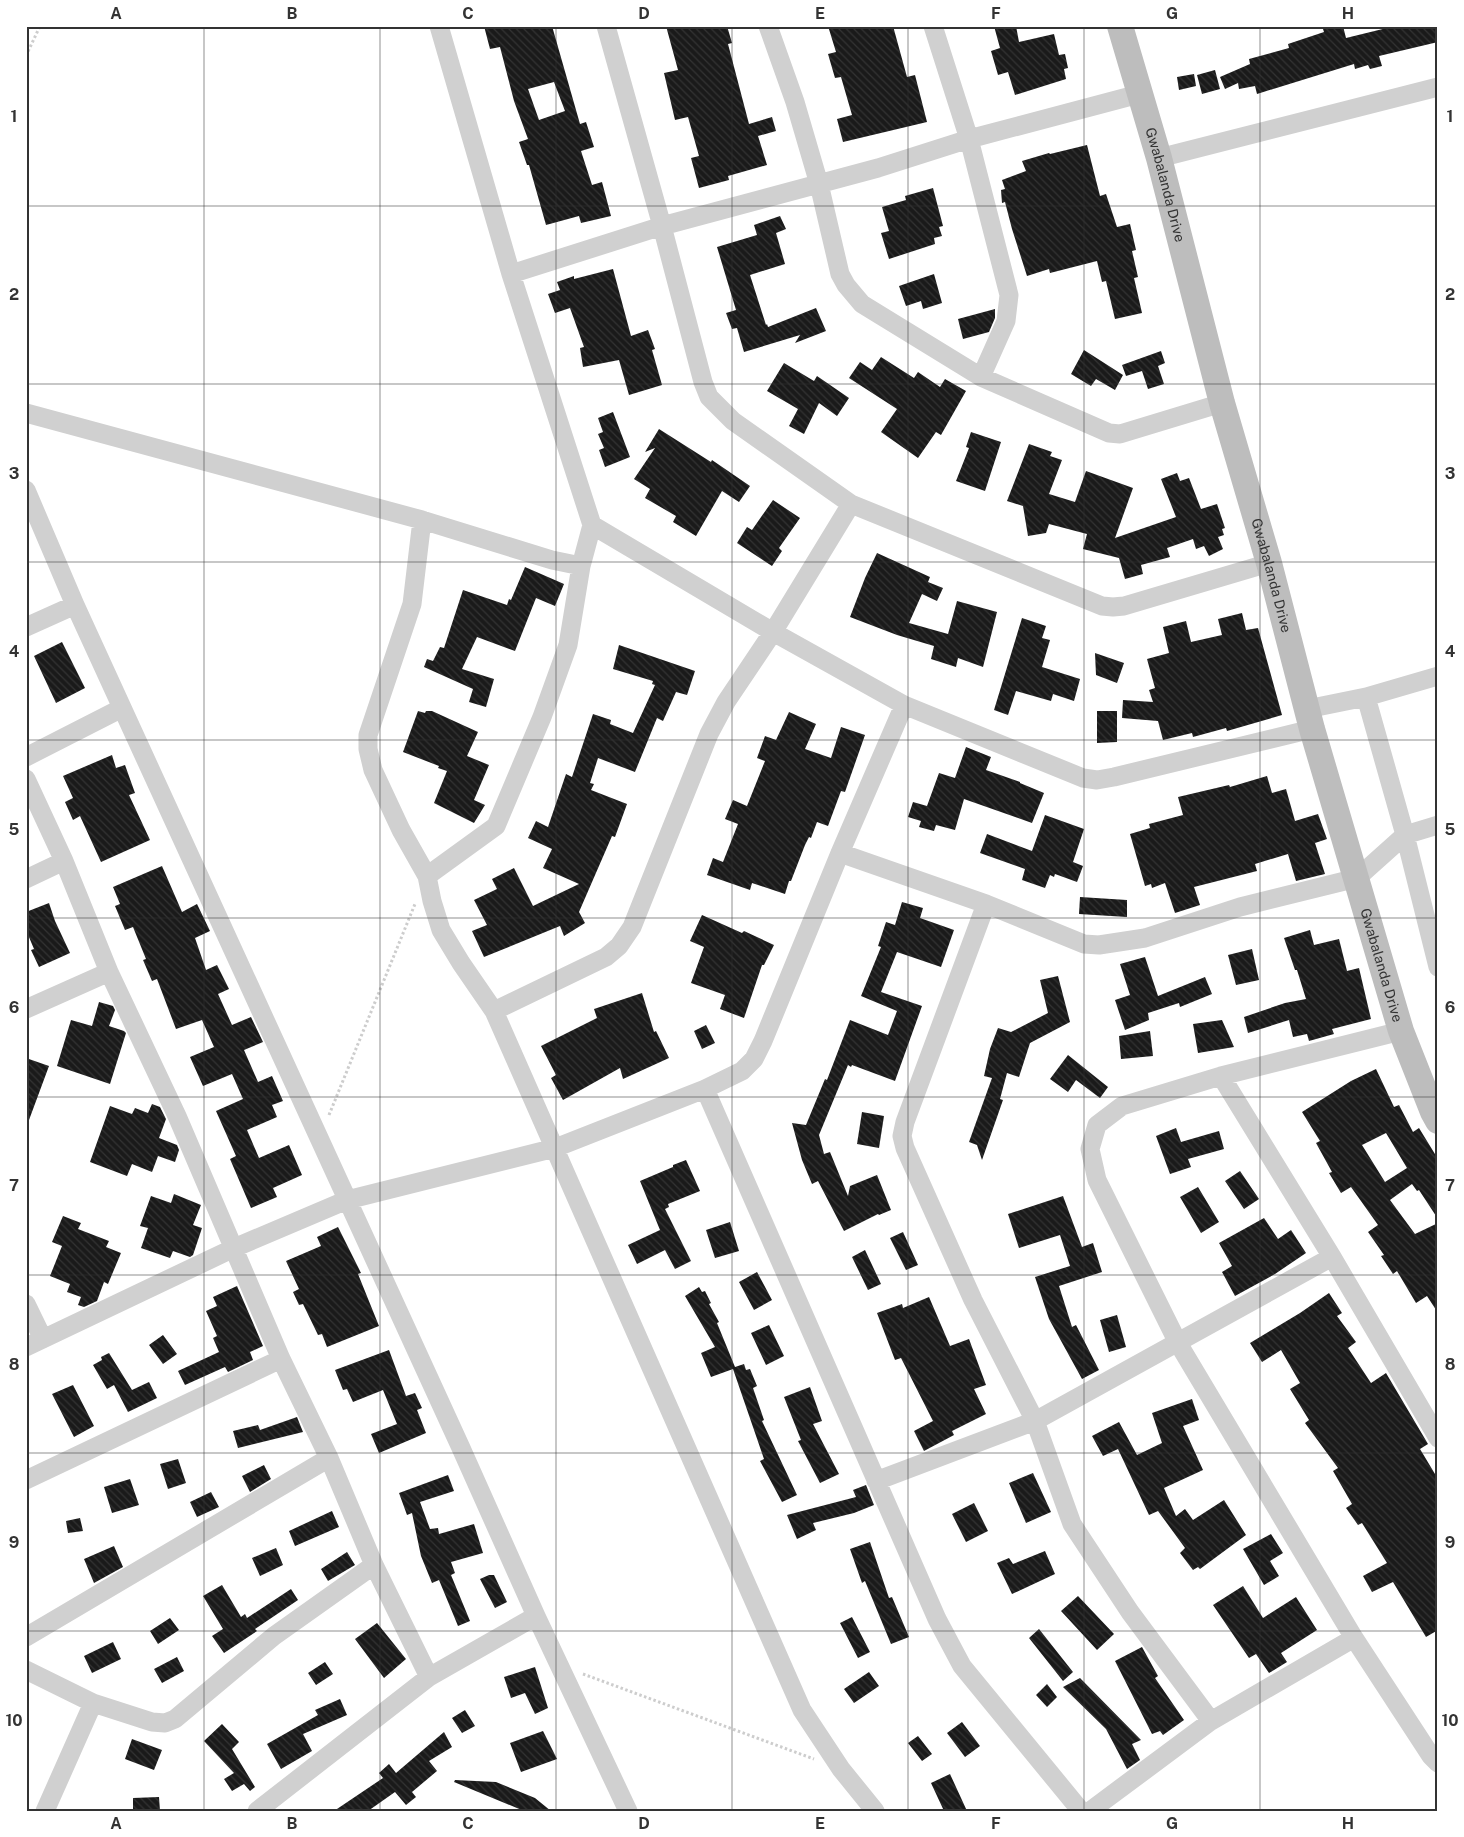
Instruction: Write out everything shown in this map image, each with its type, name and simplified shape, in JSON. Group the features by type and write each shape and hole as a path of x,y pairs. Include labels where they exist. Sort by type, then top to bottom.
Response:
{"street":[{"path":"427,876 496,826 542,717 568,646 581,566 592,525 511,274 439,26"},
{"path":"606,26 703,382 709,397 733,421 851,504 1102,606 1124,606 1269,562"},
{"path":"768,26 795,102 819,184 840,274 846,286 862,304 980,377 1109,433 1120,434 1222,403"},
{"path":"933,26 969,139 1009,295 1006,321 980,377"},
{"name":"Gwabalanda Drive","path":"1120,26 1159,158 1222,403 1269,562 1309,719 1401,1031 1432,1112 1438,1121"},
{"path":"1159,158 1438,87"},
{"path":"511,274 662,226 878,168 969,139 1139,94"},
{"path":"26,413 422,520 552,560 581,566"},
{"path":"26,490 75,605 465,1456 536,1616 628,1811"},
{"path":"494,1011 606,958 619,946 632,927 709,734 726,702 773,632 851,504"},
{"path":"422,520 412,604 368,735 368,749 373,770 427,876 432,901 442,930 460,963 494,1011 802,1710 841,1769 874,1811"},
{"path":"592,525 773,632 904,705 1083,778 1097,780 1114,777 1309,719 1366,697 1438,676"},
{"path":"26,627 75,605"},
{"path":"1366,697 1405,835 1438,967"},
{"path":"26,1304 34,1343 234,1248 347,1200 555,1148 705,1089 742,1071 754,1058 764,1040 840,853 904,705"},
{"path":"26,757 122,708"},
{"path":"26,779 64,861 109,972 177,1116 281,1358 329,1458 374,1565 429,1677"},
{"path":"840,853 986,904 1084,944 1099,945 1145,938 1240,906 1357,878 1405,835 1438,824"},
{"path":"26,879 64,861"},
{"path":"986,904 905,1122 902,1136 905,1148 973,1300 1035,1421 1072,1524 1130,1612 1211,1721"},
{"path":"26,1009 109,972"},
{"path":"1401,1031 1221,1076 1122,1106 1097,1125 1090,1149 1097,1180 1178,1343 1354,1638 1431,1756 1438,1762"},
{"path":"1221,1076 1332,1257 1438,1438"},
{"path":"705,1089 937,1619 962,1666 1081,1811"},
{"path":"876,1481 1035,1421 1332,1257"},
{"path":"26,1480 281,1358"},
{"path":"26,1637 329,1458"},
{"path":"26,1670 94,1703 152,1722 165,1724 175,1719 274,1636 374,1565"},
{"path":"257,1811 429,1677 536,1616"},
{"path":"1090,1811 1211,1721 1354,1638"},
{"path":"45,1811 94,1703"}],"path":[{"path":"26,56 40,26"},
{"path":"319,1139 427,876"},
{"path":"559,1666 841,1769"}],"building":[{"path":"484,26 552,26 580,124 586,122 594,147 581,151 592,185 602,182 611,216 581,223 579,216 546,225 529,165 527,165 519,142 528,139 514,101 500,47 490,49","holes":["554,82 565,111 539,120 528,89"]},
{"path":"666,26 727,26 732,43 728,44 749,124 772,117 776,131 758,136 767,165 728,176 729,180 699,188 691,158 699,156 688,117 675,120 664,73 678,70"},
{"path":"828,26 893,26 907,77 915,75 927,122 843,142 837,119 852,115 841,77 835,78 828,54 836,52"},
{"path":"994,26 1016,26 1019,42 1054,34 1059,55 1065,54 1068,68 1064,69 1066,79 1015,95 1008,72 998,75 991,51 1000,48"},
{"path":"1343,26 1346,38 1395,26 1438,26 1438,42 1379,56 1382,66 1370,69 1368,65 1355,69 1354,64 1257,94 1255,86 1239,89 1238,83 1225,89 1220,77 1250,64 1249,59 1289,48 1288,44 1324,32 1323,29"},
{"path":"1215,70 1220,89 1202,94 1197,75"},
{"path":"1194,74 1196,86 1179,90 1177,77"},
{"path":"1087,145 1100,196 1106,194 1117,227 1130,224 1136,250 1132,251 1138,277 1134,278 1142,313 1115,319 1106,281 1102,282 1097,261 1050,273 1049,269 1027,276 1005,202 1002,203 1001,190 1005,189 1002,180 1026,171 1022,161"},
{"path":"933,188 943,226 939,227 942,236 934,238 935,244 889,259 881,233 889,231 882,207 906,200 905,196"},
{"path":"780,216 786,229 776,233 785,264 750,275 766,325 768,327 816,308 826,331 795,343 800,335 744,352 737,328 732,329 726,313 736,310 717,247 757,235 754,225"},
{"path":"613,269 631,336 648,330 655,349 652,350 662,385 629,395 619,360 583,367 580,348 584,347 570,308 555,313 548,294 560,290 557,282 574,276 574,279"},
{"path":"934,274 942,303 923,309 921,301 906,306 899,286"},
{"path":"995,309 995,318 989,332 963,339 958,319"},
{"path":"1084,350 1123,375 1115,390 1096,379 1091,386 1071,374"},
{"path":"1161,351 1165,363 1158,366 1164,384 1148,389 1142,371 1126,376 1122,365"},
{"path":"881,357 914,378 918,372 940,387 945,379 966,391 941,435 936,432 918,458 881,432 897,409 849,378 860,362 872,370"},
{"path":"784,363 814,381 817,376 849,398 837,416 819,403 804,434 789,426 798,409 767,391"},
{"path":"613,412 630,457 605,467 599,450 604,448 598,434 603,432 598,418"},
{"path":"659,429 711,462 712,460 750,486 739,502 722,491 696,536 673,522 676,516 645,498 650,489 634,479 655,448 645,452"},
{"path":"971,432 1001,442 985,491 956,481 969,448 966,447"},
{"path":"1029,444 1052,452 1050,456 1062,460 1049,494 1075,502 1086,471 1133,488 1115,538 1176,517 1161,479 1177,473 1180,481 1189,478 1201,509 1217,504 1225,528 1222,529 1224,535 1218,537 1223,549 1209,556 1204,546 1196,549 1193,539 1167,548 1170,557 1141,565 1143,574 1125,579 1119,558 1083,549 1087,534 1049,524 1046,533 1028,536 1023,506 1007,501"},
{"path":"773,500 800,518 779,548 782,551 772,566 737,543 747,527 752,530"},
{"path":"877,553 930,577 928,582 943,588 937,601 922,594 909,623 948,634 957,601 997,612 983,667 958,658 956,667 931,659 934,646 897,635 850,617"},
{"path":"525,567 564,584 555,606 536,598 515,651 477,637 462,669 494,679 486,707 469,702 473,689 424,667 427,659 433,661 440,647 444,648 463,590 507,605"},
{"path":"1242,613 1246,630 1258,628 1282,715 1227,731 1226,728 1193,737 1192,733 1163,740 1158,721 1122,718 1123,700 1153,702 1149,690 1155,688 1147,659 1169,653 1163,627 1186,621 1191,642 1222,635 1218,619"},
{"path":"1022,618 1046,626 1042,638 1050,640 1042,667 1080,679 1074,701 1053,694 1051,701 1016,691 1008,715 994,710"},
{"path":"62,642 85,688 56,703 34,656"},
{"path":"619,645 695,671 687,695 676,692 663,721 657,718 635,772 598,758 590,783 594,784 591,790 627,804 615,837 612,836 579,912 585,923 564,936 560,926 484,957 472,931 487,925 474,900 497,889 492,879 514,868 533,906 579,884 543,868 552,849 528,838 536,821 548,827 566,774 572,777 593,714 611,720 610,724 633,733 655,685 652,684 653,681 613,669"},
{"path":"1095,653 1124,663 1117,683 1096,675"},
{"path":"418,711 425,713 426,711 432,711 478,732 467,756 489,765 474,800 485,805 474,823 434,803 447,771 403,752"},
{"path":"1097,711 1117,711 1117,742 1097,743"},
{"path":"789,712 816,724 805,749 831,758 841,727 865,735 845,792 841,791 828,826 817,822 811,838 809,837 805,845 791,881 789,881 785,894 752,883 750,890 707,875 713,858 723,862 738,824 725,819 733,800 747,806 765,761 757,758 765,736 776,740"},
{"path":"966,747 991,757 986,770 1044,793 1032,823 964,799 955,830 936,825 934,831 919,827 921,821 908,817 913,802 927,806 939,773 955,778"},
{"path":"112,755 116,768 125,765 135,793 129,795 150,840 101,862 80,816 73,820 65,802 73,798 63,776"},
{"path":"1267,776 1272,793 1286,789 1295,821 1318,814 1327,839 1315,843 1325,874 1296,881 1288,854 1255,864 1257,871 1194,887 1200,905 1175,913 1165,883 1152,888 1151,884 1145,886 1130,834 1150,828 1149,824 1183,815 1178,797 1229,785 1230,787"},
{"path":"1045,815 1084,829 1073,862 1083,866 1077,882 1055,874 1054,877 1050,875 1045,888 1022,880 1025,869 980,853 987,834 1032,851"},
{"path":"162,866 182,912 197,904 210,931 195,938 206,970 217,965 229,989 218,994 232,1025 251,1017 263,1042 244,1050 258,1082 272,1076 283,1101 272,1105 277,1117 247,1130 259,1158 289,1145 302,1175 273,1188 277,1197 251,1208 230,1159 236,1156 216,1111 243,1099 232,1074 203,1086 190,1057 214,1047 202,1020 176,1029 157,979 152,981 143,960 146,959 133,927 125,930 115,906 120,904 113,887"},
{"path":"1080,897 1127,900 1127,917 1079,914"},
{"path":"902,902 923,908 920,918 954,930 941,967 897,952 881,992 922,1006 895,1081 848,1065 819,1135 824,1154 830,1152 848,1196 850,1186 877,1175 891,1210 878,1214 844,1231 818,1181 812,1184 802,1160 792,1123 806,1125 825,1079 827,1080 850,1020 888,1035 897,1011 861,996 881,947 878,946 886,922 895,925"},
{"path":"49,903 70,953 39,967 31,950 34,949 26,930 26,912"},
{"path":"702,915 774,945 764,965 762,965 744,1018 720,1009 725,995 691,983 704,947 690,941"},
{"path":"1310,930 1314,945 1339,939 1347,971 1359,968 1371,1019 1332,1029 1334,1034 1309,1041 1307,1034 1293,1037 1289,1020 1248,1033 1244,1017 1285,1003 1306,999 1284,938"},
{"path":"1252,949 1259,980 1236,985 1228,955"},
{"path":"1145,957 1158,996 1205,977 1212,994 1180,1007 1179,1003 1148,1013 1149,1020 1125,1030 1115,1000 1130,995 1120,964"},
{"path":"1058,976 1070,1022 1030,1043 1019,1077 1007,1073 1000,1099 1003,1100 982,1160 977,1145 969,1142 992,1078 984,1076 990,1049 998,1028 1011,1032 1048,1013 1040,980"},
{"path":"642,993 654,1032 656,1031 669,1058 623,1079 620,1068 563,1100 551,1078 556,1075 541,1046 597,1018 594,1009"},
{"path":"99,1002 113,1006 115,1010 109,1026 126,1033 110,1084 57,1066 71,1020 92,1026"},
{"path":"1222,1020 1234,1047 1198,1053 1193,1024"},
{"path":"706,1025 715,1043 702,1049 694,1031"},
{"path":"1150,1031 1153,1056 1121,1059 1119,1036"},
{"path":"1068,1055 1108,1087 1100,1098 1076,1080 1068,1092 1050,1079"},
{"path":"26,1058 49,1066 29,1120 26,1119"},
{"path":"1376,1069 1394,1107 1399,1105 1413,1132 1419,1128 1438,1159 1438,1219 1419,1190 1417,1191 1412,1184 1390,1200 1415,1234 1438,1223 1438,1313 1427,1296 1416,1303 1397,1271 1393,1274 1381,1256 1384,1255 1368,1232 1378,1225 1351,1187 1341,1193 1329,1173 1332,1172 1316,1143 1320,1141 1302,1112 1351,1081","holes":["1386,1133 1407,1168 1385,1182 1362,1145"]},
{"path":"152,1104 160,1107 166,1119 159,1138 177,1145 179,1150 175,1162 158,1156 152,1172 132,1164 127,1176 90,1162 110,1106 132,1114 135,1108 148,1113"},
{"path":"862,1112 884,1116 879,1148 857,1144"},
{"path":"1176,1128 1181,1142 1219,1131 1224,1149 1188,1159 1191,1167 1170,1174 1156,1136"},
{"path":"686,1160 700,1191 668,1204 669,1207 665,1209 691,1261 675,1269 665,1250 637,1264 628,1245 660,1230 640,1181"},
{"path":"1240,1171 1259,1199 1244,1209 1225,1181"},
{"path":"1198,1187 1219,1222 1201,1233 1180,1197"},
{"path":"174,1194 201,1205 193,1225 202,1228 193,1255 190,1257 173,1251 170,1258 141,1248 148,1228 140,1226 151,1196 171,1203"},
{"path":"1063,1196 1082,1247 1093,1243 1102,1272 1059,1286 1072,1327 1076,1325 1099,1370 1082,1379 1049,1319 1035,1277 1070,1266 1060,1235 1019,1248 1008,1214"},
{"path":"63,1216 81,1223 78,1229 109,1241 106,1247 121,1253 108,1284 104,1282 97,1301 84,1307 78,1305 81,1297 67,1292 70,1284 50,1276 62,1246 52,1242"},
{"path":"1264,1218 1278,1239 1291,1230 1306,1253 1275,1274 1235,1296 1222,1272 1232,1266 1219,1243"},
{"path":"730,1222 739,1251 715,1258 706,1230"},
{"path":"338,1227 361,1273 358,1274 379,1326 327,1347 322,1334 318,1335 303,1304 299,1305 293,1292 299,1289 286,1261 321,1246 317,1237"},
{"path":"903,1232 918,1265 906,1270 890,1238"},
{"path":"865,1250 881,1284 868,1290 852,1257"},
{"path":"757,1272 772,1300 754,1310 739,1282"},
{"path":"237,1286 263,1346 250,1352 253,1360 228,1372 225,1367 185,1385 178,1371 219,1352 213,1338 217,1336 206,1311 217,1306 213,1297"},
{"path":"699,1287 702,1292 705,1291 711,1303 709,1304 719,1322 717,1323 735,1367 744,1364 746,1370 750,1369 757,1386 753,1388 764,1420 762,1421 797,1495 782,1502 760,1461 764,1459 733,1369 711,1377 701,1353 715,1347 685,1296"},
{"path":"1329,1293 1342,1313 1337,1316 1356,1342 1348,1348 1371,1383 1386,1373 1428,1444 1420,1449 1438,1479 1438,1630 1426,1637 1393,1582 1372,1592 1363,1576 1387,1563 1362,1523 1358,1525 1346,1508 1352,1504 1333,1471 1338,1468 1305,1423 1309,1420 1290,1389 1300,1383 1281,1350 1262,1362 1250,1343"},
{"path":"929,1297 950,1346 969,1339 986,1385 974,1389 986,1414 952,1431 954,1435 924,1451 914,1431 933,1421 901,1358 895,1360 877,1313 902,1304 903,1308"},
{"path":"1117,1315 1126,1347 1109,1352 1100,1320"},
{"path":"769,1325 784,1356 766,1365 751,1333"},
{"path":"163,1335 177,1354 163,1364 149,1345"},
{"path":"389,1350 406,1396 415,1393 422,1408 417,1410 426,1433 379,1453 371,1434 397,1424 383,1390 353,1402 347,1389 343,1390 335,1370"},
{"path":"109,1353 132,1390 149,1382 157,1398 128,1412 114,1385 107,1389 93,1365 102,1360 101,1357"},
{"path":"73,1385 94,1426 74,1437 52,1394"},
{"path":"810,1387 822,1421 813,1424 839,1474 820,1483 798,1441 801,1440 784,1397"},
{"path":"1192,1399 1199,1420 1183,1426 1203,1470 1164,1488 1176,1516 1185,1509 1193,1520 1224,1500 1246,1535 1200,1569 1198,1567 1193,1570 1180,1553 1185,1548 1158,1511 1149,1515 1118,1449 1103,1456 1092,1436 1119,1422 1137,1455 1162,1443 1152,1413"},
{"path":"297,1417 303,1432 238,1448 233,1431 258,1425 260,1430"},
{"path":"178,1459 186,1483 168,1489 160,1464"},
{"path":"264,1465 271,1479 250,1492 242,1476"},
{"path":"1033,1473 1051,1512 1026,1523 1009,1483"},
{"path":"448,1475 454,1491 420,1502 430,1529 438,1528 439,1534 474,1524 483,1553 451,1562 455,1573 451,1575 470,1621 458,1626 439,1580 432,1583 421,1556 412,1513 407,1515 399,1493"},
{"path":"130,1479 139,1505 112,1513 104,1487"},
{"path":"866,1485 874,1505 854,1513 813,1523 816,1530 797,1539 787,1515 856,1497 853,1490"},
{"path":"211,1492 219,1507 197,1517 190,1502"},
{"path":"974,1503 988,1531 966,1542 952,1514"},
{"path":"332,1511 339,1527 295,1546 289,1531"},
{"path":"80,1518 83,1531 68,1533 66,1521"},
{"path":"1271,1534 1283,1553 1270,1561 1279,1576 1264,1585 1243,1549"},
{"path":"870,1542 889,1598 892,1597 909,1637 891,1644 865,1581 862,1583 850,1549"},
{"path":"114,1546 123,1567 94,1583 84,1559"},
{"path":"276,1548 283,1565 260,1576 252,1558"},
{"path":"1045,1551 1055,1574 1012,1594 997,1563 1009,1558 1013,1564"},
{"path":"347,1552 355,1565 328,1581 321,1569"},
{"path":"494,1575 507,1602 495,1608 480,1579"},
{"path":"222,1585 241,1617 245,1614 247,1618 291,1589 298,1600 224,1653 212,1636 223,1629 203,1596"},
{"path":"1243,1586 1263,1618 1296,1597 1317,1630 1281,1653 1287,1662 1269,1673 1256,1654 1249,1658 1213,1605"},
{"path":"1078,1596 1114,1634 1097,1650 1061,1611"},
{"path":"852,1617 870,1652 858,1658 840,1623"},
{"path":"170,1618 179,1630 158,1644 150,1631"},
{"path":"377,1623 406,1659 384,1678 355,1639"},
{"path":"1039,1629 1073,1672 1063,1681 1029,1638"},
{"path":"113,1642 121,1659 92,1673 84,1656"},
{"path":"1142,1647 1158,1676 1155,1678 1184,1720 1163,1735 1160,1731 1152,1734 1115,1661"},
{"path":"177,1657 184,1671 162,1683 154,1669"},
{"path":"325,1662 333,1674 316,1685 308,1673"},
{"path":"535,1667 548,1708 535,1714 525,1693 511,1698 504,1677"},
{"path":"869,1672 879,1686 854,1703 844,1689"},
{"path":"1080,1678 1141,1740 1132,1744 1140,1760 1127,1769 1106,1729 1063,1687"},
{"path":"1047,1684 1057,1697 1047,1707 1036,1695"},
{"path":"340,1699 347,1715 303,1734 312,1751 281,1769 267,1744 318,1715 315,1710"},
{"path":"465,1710 475,1726 462,1733 452,1718"},
{"path":"962,1722 980,1746 965,1757 947,1733"},
{"path":"222,1724 239,1742 232,1749 255,1787 250,1791 244,1784 232,1791 224,1779 234,1773 204,1741"},
{"path":"543,1731 557,1759 521,1772 510,1743"},
{"path":"444,1732 452,1747 429,1761 437,1771 412,1792 416,1797 406,1805 395,1792 368,1811 334,1811 383,1778 379,1773 389,1764 396,1773"},
{"path":"918,1736 932,1754 922,1761 908,1743"},
{"path":"132,1739 162,1750 154,1770 125,1759"},
{"path":"950,1774 967,1811 944,1811 931,1783"},
{"path":"455,1780 496,1782 535,1798 551,1811 524,1811 454,1782"},
{"path":"159,1797 160,1811 133,1811 133,1798"}]}
